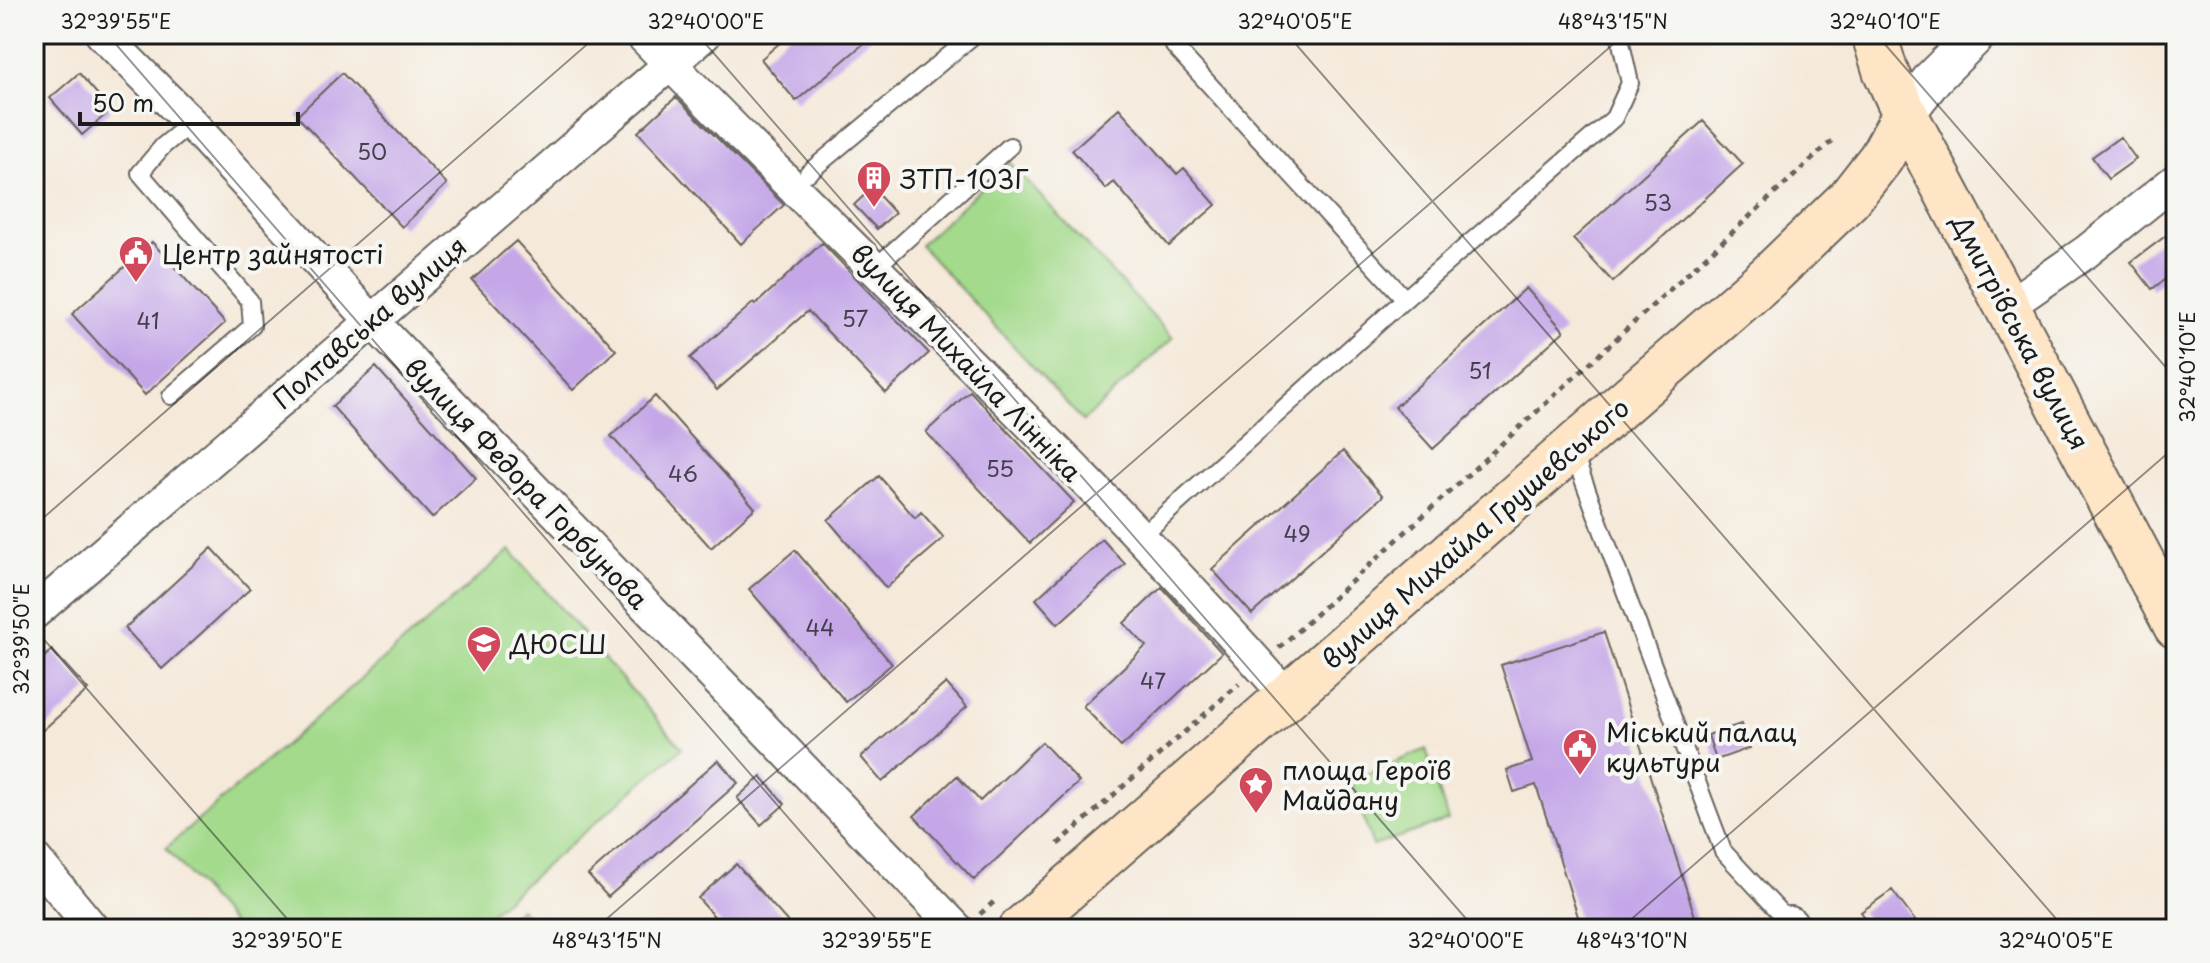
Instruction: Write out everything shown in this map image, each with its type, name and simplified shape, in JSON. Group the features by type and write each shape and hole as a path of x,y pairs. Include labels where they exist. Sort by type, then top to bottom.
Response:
{"main road":[{"name":"Дмитрівська вулиця","path":"1874,34 1885,70 1905,114 2176,626"},
{"name":"вулиця Михайла Грушевського","path":"1010,913 1274,680 1572,450 1769,276 1849,199 1881,158 1905,114"}],"street":[{"name":"вулиця Федора Горбунова","path":"102,34 191,123 371,320 966,924"},
{"name":"вулиця Михайла Лінніка","path":"641,34 876,267 1274,680"},
{"name":"Полтавська вулиця","path":"34,613 705,34"},
{"path":"1905,114 1933,78 1977,34"},
{"path":"2008,306 2086,252 2176,180"},
{"path":"34,858 93,929"}],"lane":[{"path":"808,173 975,34"},
{"path":"1187,34 1170,40 1405,299"},
{"path":"1139,538 1405,299 1614,118 1630,83 1619,34"},
{"path":"171,396 252,326 250,301 140,173 163,146 191,123"},
{"path":"876,267 1010,146"},
{"path":"1572,450 1723,851 1793,926"}],"path":[{"path":"1058,845 1274,680 1833,140"},
{"path":"966,924 1010,913"}],"green space":[{"path":"1009,162 1173,338 1083,421 920,245"},
{"name":"ДЮСШ","path":"510,550 682,748 472,929 236,929 166,848"},
{"path":"1426,749 1448,820 1373,846 1351,781"},
{"path":"520,908 538,929 496,929"}],"building":[{"path":"790,34 875,34 796,101 761,59"},
{"path":"79,73 111,110 82,135 50,98"},
{"path":"342,73 447,184 402,227 297,116"},
{"path":"676,97 784,205 741,244 638,132"},
{"path":"1119,108 1177,174 1184,168 1216,205 1169,246 1114,182 1106,189 1072,150"},
{"path":"1703,121 1743,164 1613,282 1573,239"},
{"path":"2120,137 2136,159 2108,179 2092,157"},
{"name":"ЗТП-103Г","path":"872,188 895,213 877,229 854,205"},
{"path":"2167,235 2176,247 2176,271 2152,289 2131,262"},
{"path":"516,241 616,350 573,390 472,280"},
{"path":"152,242 225,323 145,395 72,314"},
{"path":"822,243 929,353 886,393 808,311 717,390 690,358 753,303 755,305"},
{"path":"1526,288 1564,331 1433,449 1395,407"},
{"path":"376,367 476,478 432,518 332,406"},
{"path":"970,391 1074,502 1030,543 926,432"},
{"path":"655,396 755,508 711,548 611,436"},
{"path":"1343,451 1383,496 1252,614 1212,569"},
{"path":"879,476 915,518 921,512 944,538 886,588 828,520"},
{"path":"1102,539 1125,564 1058,624 1036,599"},
{"path":"212,548 250,589 162,669 125,628"},
{"path":"795,550 892,664 846,702 749,589"},
{"path":"1162,587 1222,653 1121,747 1083,706 1146,646 1124,623"},
{"name":"Міський палац культури","path":"1604,632 1699,929 1582,929 1536,785 1514,792 1507,770 1532,762 1501,665"},
{"path":"52,650 88,690 34,738 34,666"},
{"path":"946,683 967,707 882,782 861,757"},
{"path":"1741,724 1750,748 1716,760 1708,735"},
{"path":"1042,742 1079,782 974,880 914,816 957,776 980,801"},
{"path":"718,760 738,783 608,897 588,875"},
{"path":"761,776 785,804 761,825 737,798"},
{"path":"736,864 794,929 725,929 698,898"},
{"path":"1892,890 1921,929 1874,929 1861,912"}],"place":[{"name":"ЗТП-103Г","path":"874,209"},
{"name":"Центр зайнятості","path":"136,284"},
{"name":"ДЮСШ","path":"484,674"},
{"name":"Міський палац культури","path":"1580,777"},
{"name":"площа Героїв Майдану","path":"1256,815"}]}
